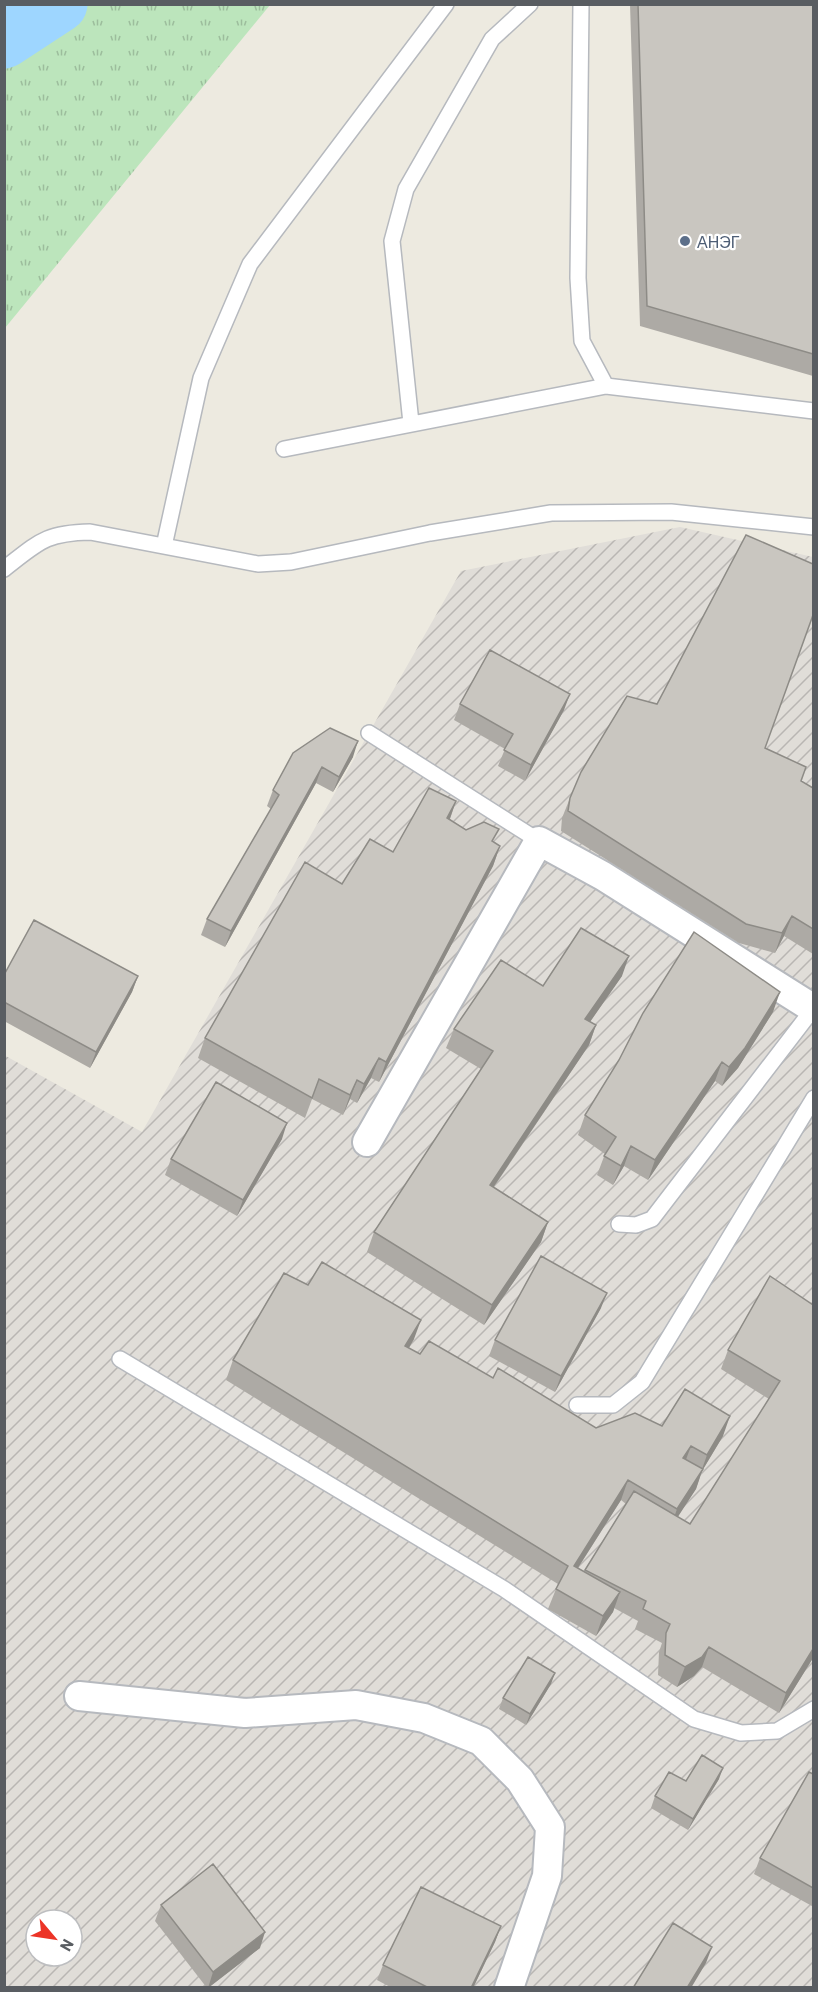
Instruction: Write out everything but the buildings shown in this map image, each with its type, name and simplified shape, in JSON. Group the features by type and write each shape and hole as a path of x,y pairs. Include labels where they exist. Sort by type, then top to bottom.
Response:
{"street":[{"path":"367,1142 539,841 603,876 813,1009"},
{"path":"79,1696 245,1713 356,1705 424,1718 482,1741 520,1780 550,1827 547,1876 509,1988"}],"lane":[{"path":"164,546 201,378 250,264 446,4"},
{"path":"411,423 392,241 406,189 492,39 530,4"},
{"path":"581,4 578,278 582,341 606,386"},
{"path":"284,449 606,386 813,411"},
{"path":"4,569 40,541 62,533 90,532 258,564 291,562 430,533 551,513 671,512 813,527"},
{"path":"369,733 539,841"},
{"path":"619,1224 636,1225 651,1220 813,1009"},
{"path":"577,1405 613,1405 642,1382 813,1098"},
{"path":"120,1359 504,1589 694,1719 741,1733 777,1731 813,1708"}],"shaded area":[{"path":"680,527 813,557 813,1987 5,1987 4,1055 142,1132 461,571"}],"green space":[{"path":"4,5 270,5 5,328"}],"waterway":[{"path":"4,40 59,4"}],"place":[{"name":"АНЭГ","path":"685,241"}]}
